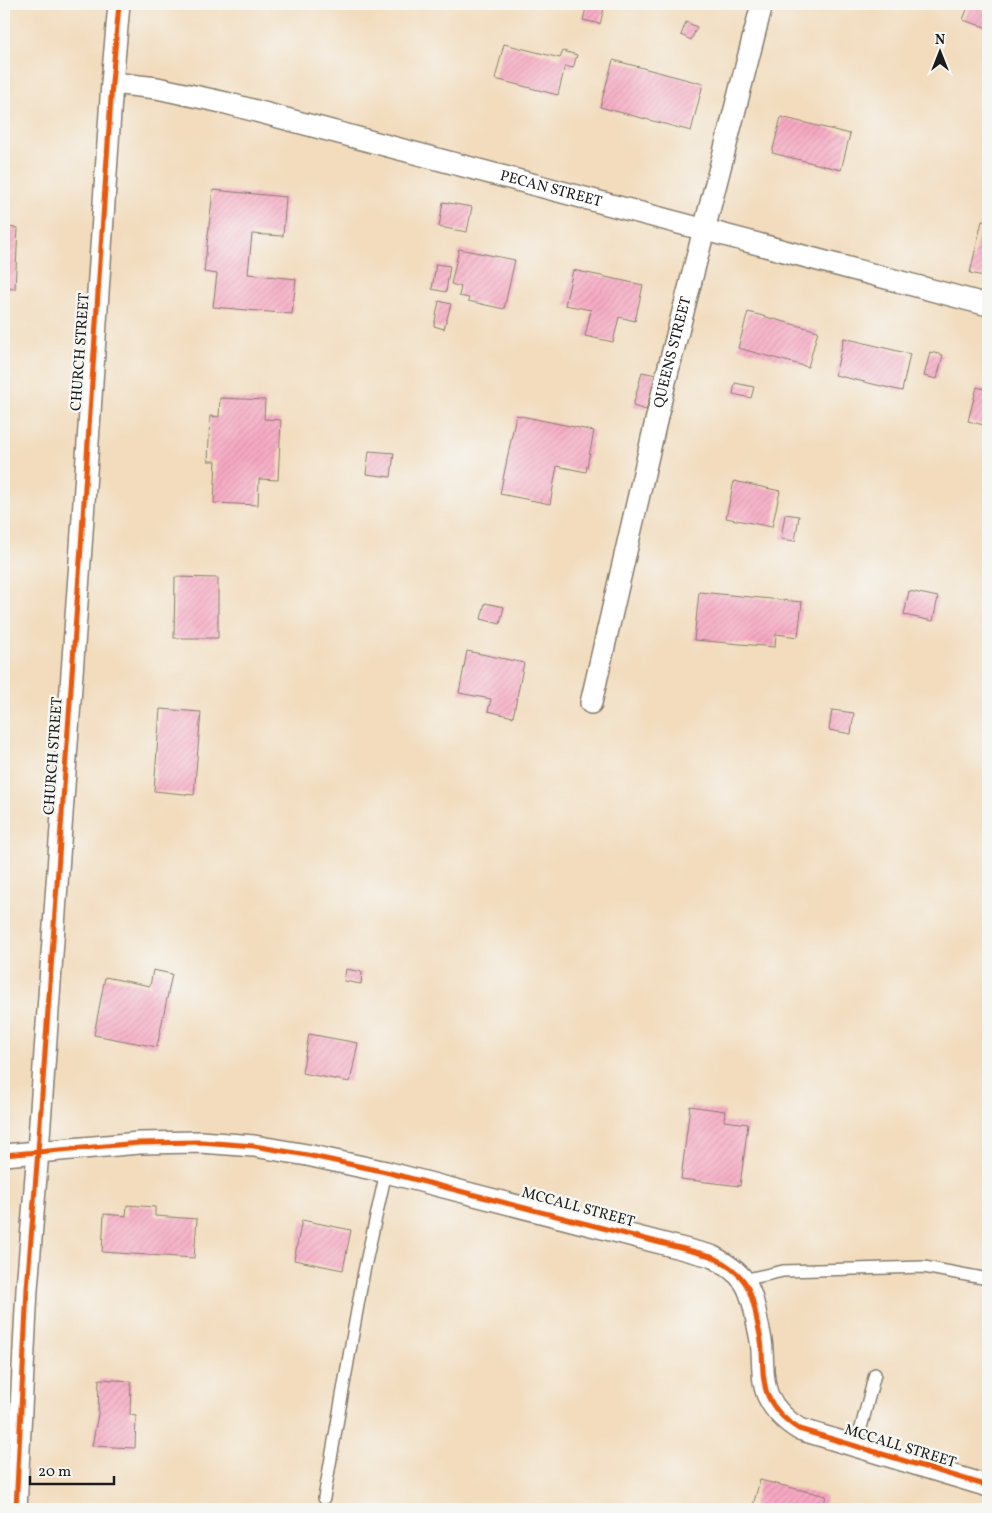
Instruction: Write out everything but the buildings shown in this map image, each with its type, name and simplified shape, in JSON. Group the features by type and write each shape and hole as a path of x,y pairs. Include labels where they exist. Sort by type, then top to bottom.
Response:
{"street":[{"name":"CHURCH STREET","path":"16,1509 27,1289 119,4"},
{"name":"QUEENS STREET","path":"591,703 665,382 762,4"},
{"name":"PECAN STREET","path":"112,82 157,88 226,104 988,305"},
{"name":"MCCALL STREET","path":"4,1155 139,1143 201,1142 254,1146 298,1153 386,1172 711,1256 727,1264 743,1280 753,1297 762,1347 764,1380 768,1396 775,1409 786,1421 799,1429 988,1486"}],"lane":[{"path":"324,1498 364,1270 386,1172"},
{"path":"743,1280 783,1271 924,1267 988,1279"},
{"path":"856,1447 874,1374"}],"cycle path":[{"path":"16,1509 27,1289 119,4"},
{"path":"4,1155 139,1143 201,1142 254,1146 386,1172 711,1256 731,1268 749,1289 761,1340 766,1391 777,1411 785,1419 799,1429 988,1486"}]}
